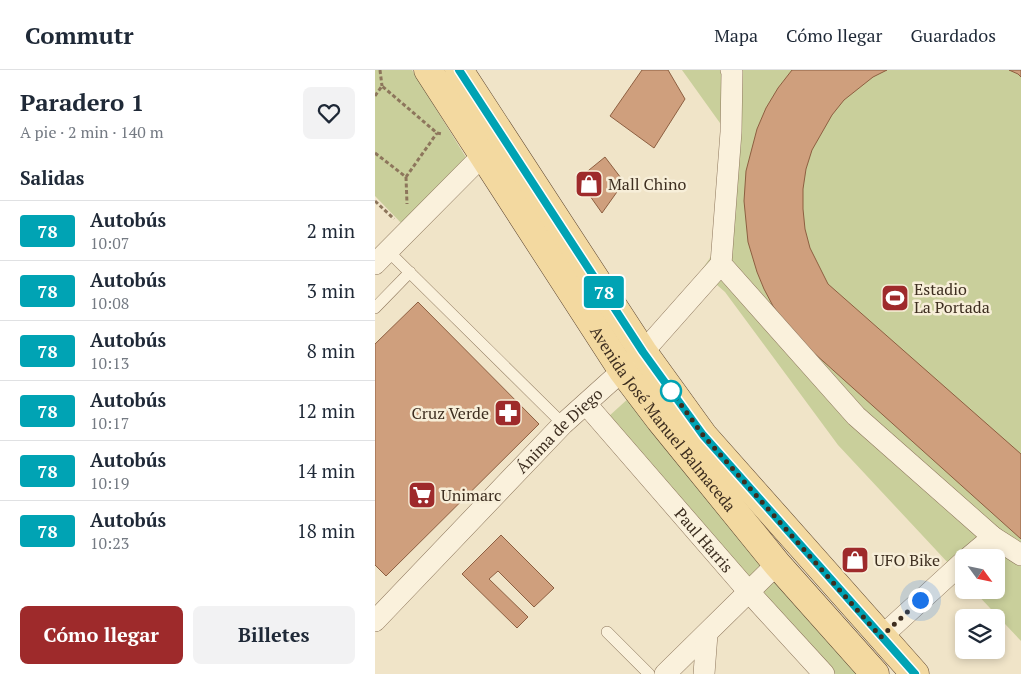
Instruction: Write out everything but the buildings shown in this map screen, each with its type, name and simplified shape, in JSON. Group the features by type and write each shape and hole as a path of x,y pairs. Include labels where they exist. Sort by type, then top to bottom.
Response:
{"main road":[{"name":"Avenida José Manuel Balmaceda","path":"428,70 623,370 677,443 777,564 875,674"},
{"name":"Avenida José Manuel Balmaceda","path":"459,70 643,352 703,435 915,674"}],"street":[{"path":"731,70 731,132 721,264 856,416 993,537 1021,555"},
{"path":"381,257 484,154"},
{"name":"Ánima de Diego","path":"375,621 563,424 643,352 721,264"},
{"name":"Paul Harris","path":"586,404 749,592 824,674"},
{"path":"979,549 993,537"},
{"path":"665,674 777,564"},
{"path":"881,637 955,568"},
{"path":"704,674 707,634"}],"lane":[{"path":"381,257 410,272 563,424"},
{"path":"375,308 410,272"},
{"path":"607,632 649,674"}],"path":[{"path":"375,96 382,86 380,70"},
{"path":"375,153 407,177 437,133 382,86"},
{"path":"375,201 407,232"}],"green space":[{"path":"375,70 412,70 467,159 405,227 375,196"},
{"name":"Estadio La Portada","path":"682,70 1021,70 1021,641 1005,624 1005,609 991,609 981,599 1005,599 1005,549 955,549 955,570 838,445 725,292 701,271 712,255 730,137"},
{"path":"630,397 861,674 834,674 608,417"}],"bus line":[{"name":"78","path":"459,70 643,352 703,435 915,674"}],"place":[{"name":"Mall Chino","path":"589,184"},
{"name":"Estadio La Portada","path":"895,298"},
{"name":"Cruz Verde","path":"508,413"},
{"name":"Unimarc","path":"422,495"},
{"name":"UFO Bike","path":"855,560"}],"route":[{"path":"671,391 703,435 881,637 920,600"}]}
